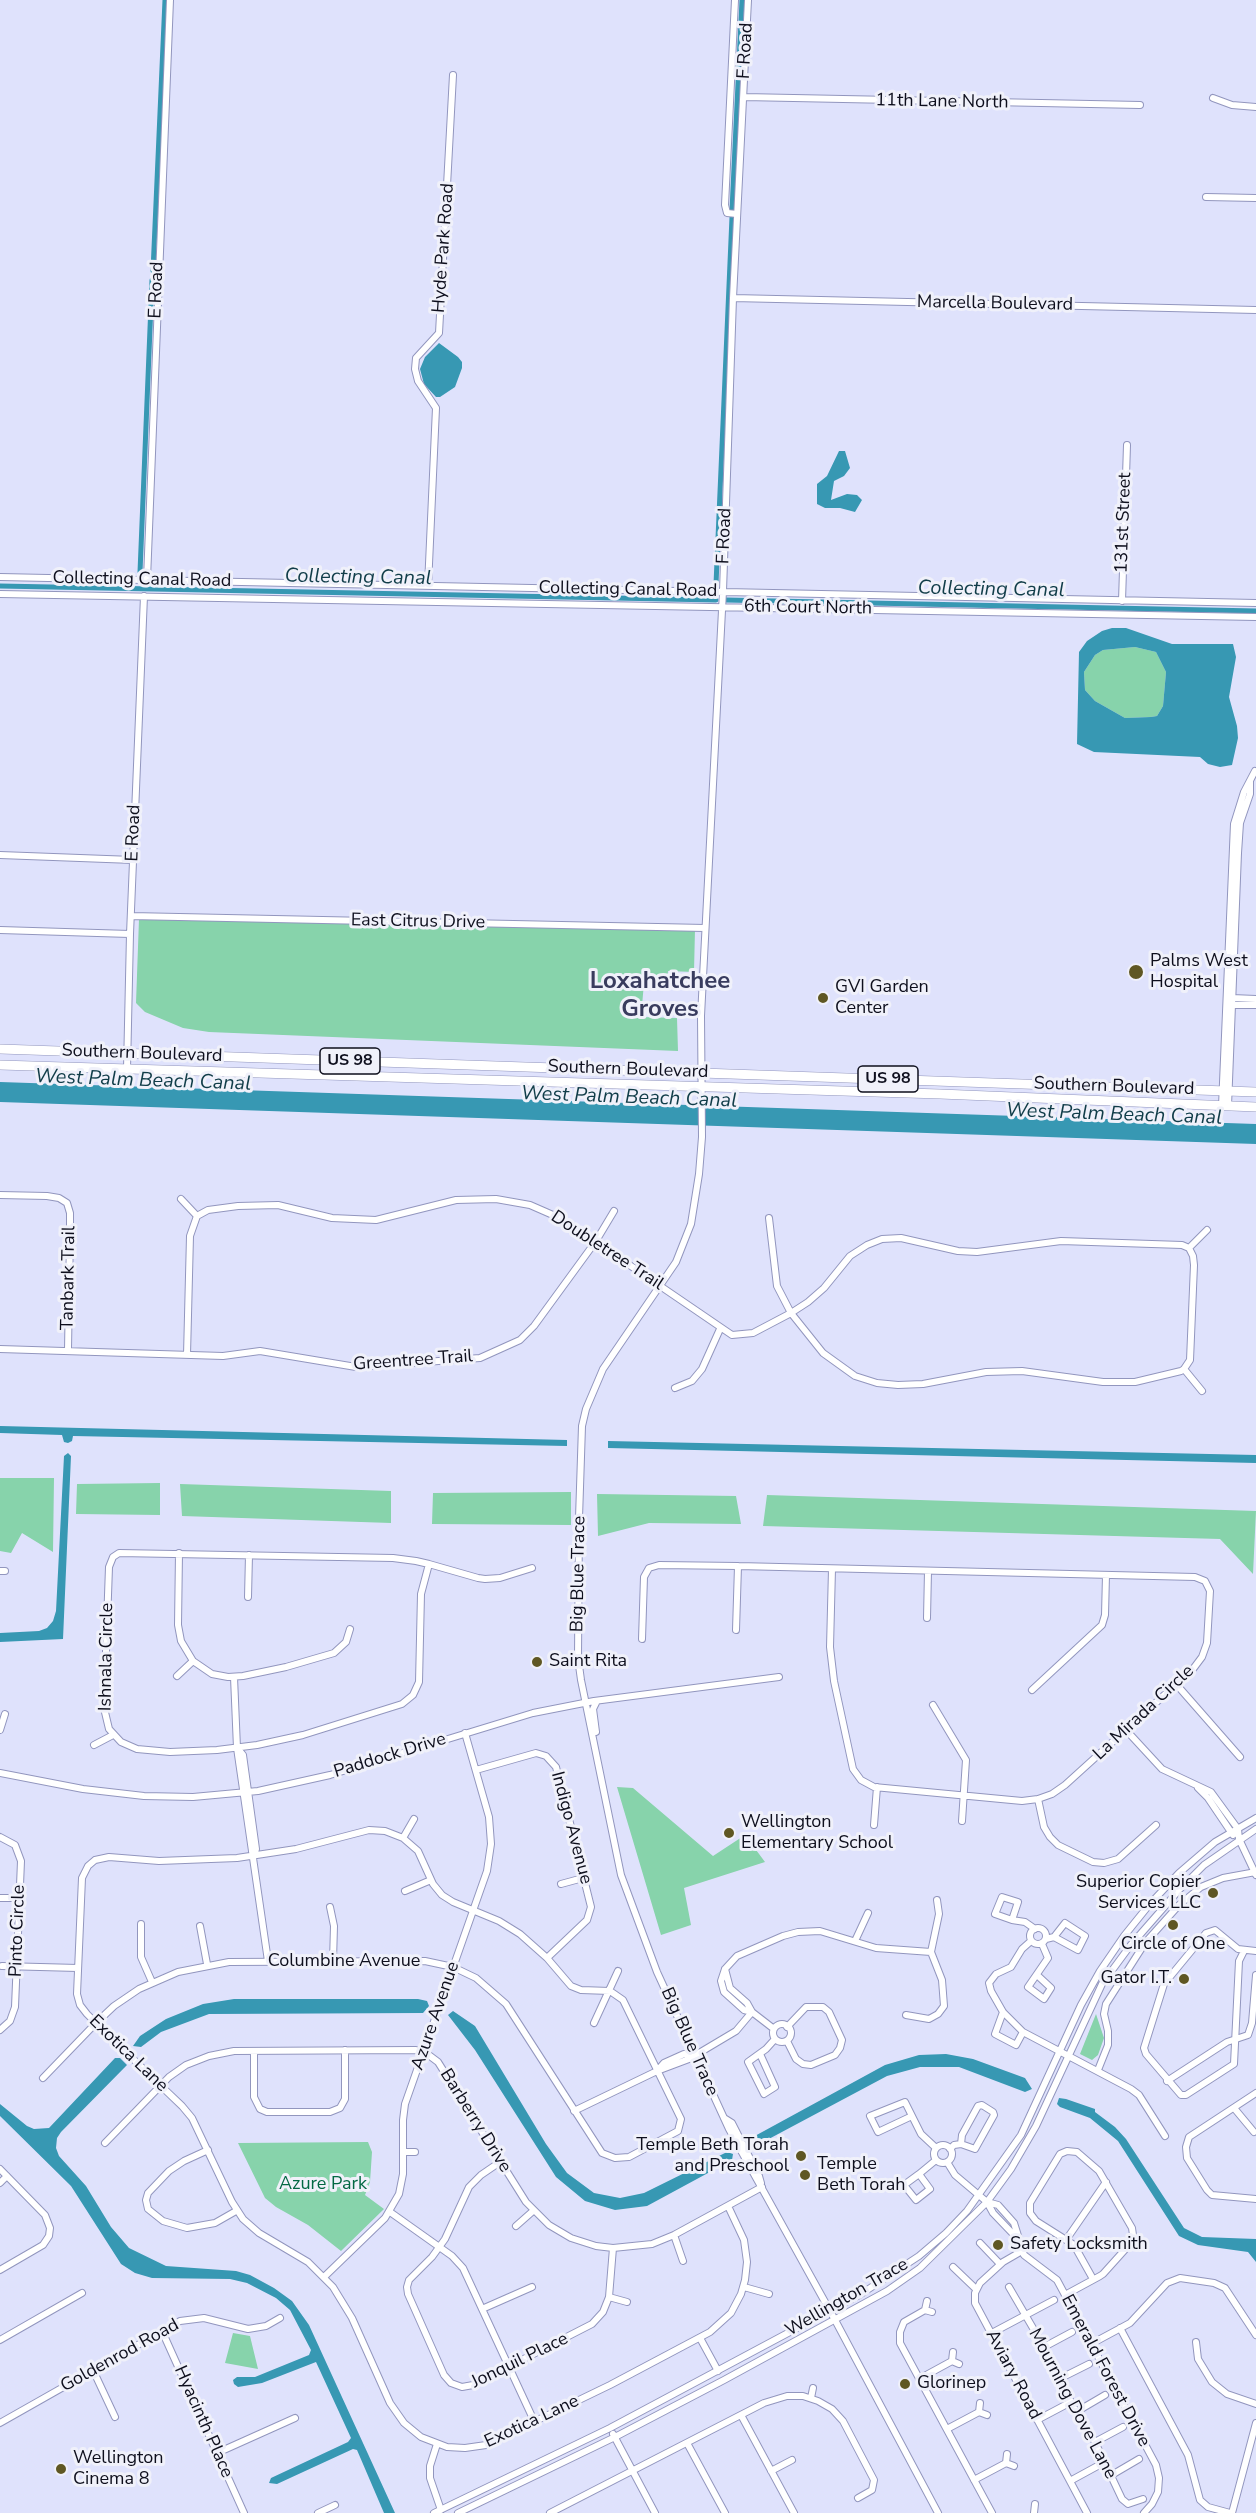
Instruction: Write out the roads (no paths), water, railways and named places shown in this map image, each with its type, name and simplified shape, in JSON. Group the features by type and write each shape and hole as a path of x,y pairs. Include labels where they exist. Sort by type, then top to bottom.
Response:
{"highway":[{"name":"Southern Boulevard","path":"0,1049 1256,1092"},
{"name":"Southern Boulevard","path":"0,1065 702,1092 1256,1107"}],"street":[{"name":"E Road","path":"147,579 170,0"},
{"path":"735,0 725,205 728,213 737,214"},
{"name":"F Road","path":"701,1072 705,928 723,591 733,298 748,0"},
{"name":"Hyde Park Road","path":"428,586 436,408 418,381 415,369 416,358 439,333 453,75"},
{"name":"11th Lane North","path":"744,97 1140,105"},
{"path":"1213,98 1232,105 1256,106"},
{"path":"1206,197 1256,198"},
{"name":"Marcella Boulevard","path":"733,298 1256,310"},
{"name":"131st Street","path":"1122,601 1127,445"},
{"name":"Collecting Canal Road","path":"0,577 1256,603"},
{"name":"6th Court North","path":"0,594 1256,617"},
{"name":"E Road","path":"127,1069 130,934 144,596"},
{"path":"1225,1091 1232,1001 1240,823 1255,771"},
{"path":"1225,1106 1234,824 1244,792 1253,782"},
{"path":"0,855 133,860"},
{"name":"East Citrus Drive","path":"131,916 705,928"},
{"path":"0,930 130,934"},
{"path":"1232,1001 1256,999"},
{"path":"1232,1001 1256,1005"},
{"name":"Big Blue Trace","path":"701,1072 702,1137 691,1224 676,1262 603,1369 593,1390 582,1426 578,1658 621,1875 657,1972 723,2117 732,2123 759,2176 762,2187 938,2513"},
{"name":"Tanbark Trail","path":"0,1195 46,1196 59,1198 67,1203 70,1223 68,1350"},
{"path":"181,1199 197,1216 190,1236 187,1355"},
{"name":"Doubletree Trail","path":"197,1216 208,1210 238,1206 278,1205 332,1218 376,1220 456,1200 496,1199 530,1205 562,1219 596,1241 720,1329"},
{"name":"Greentree Trail","path":"0,1348 223,1356 260,1351 356,1367 480,1358 520,1340 534,1326 596,1241 614,1211"},
{"path":"769,1218 777,1286 791,1312 823,1353 855,1376 877,1383 898,1385 923,1384 986,1372 1022,1371 1103,1382 1135,1382 1184,1369 1191,1355 1192,1341 1194,1265 1189,1248"},
{"path":"1189,1248 1207,1230"},
{"path":"675,1388 692,1381 702,1369 720,1329 732,1335 753,1333 791,1312 824,1288 850,1256 882,1239 901,1238 958,1251 977,1252 1061,1240 1132,1244 1175,1243 1189,1248"},
{"path":"1184,1369 1202,1392"},
{"name":"Ishnala Circle","path":"122,1552 179,1553 393,1558 429,1564 421,1594 419,1682 411,1698 399,1705 303,1735 237,1748 194,1751 143,1750 130,1747 113,1735 106,1723 104,1708 109,1564 113,1557 122,1552"},
{"path":"179,1553 179,1633 184,1648 193,1661 212,1674 234,1677 286,1667 334,1653 345,1645 350,1629"},
{"path":"248,1597 249,1555"},
{"path":"429,1564 485,1579 500,1578 532,1568"},
{"name":"La Mirada Circle","path":"642,1639 644,1577 649,1568 659,1565 738,1566 1195,1577 1207,1584 1210,1591 1205,1650 1198,1664 1059,1790 1038,1799 1022,1800 878,1787 864,1783 853,1769 834,1681 830,1647 832,1569"},
{"path":"736,1630 738,1566"},
{"path":"927,1618 928,1571"},
{"path":"1032,1690 1102,1625 1106,1612 1106,1575"},
{"path":"177,1676 193,1661"},
{"path":"234,1677 237,1748 246,1793 250,1850 254,1856 268,1961"},
{"name":"Paddock Drive","path":"0,1773 120,1794 185,1797 246,1793 330,1775 533,1713 586,1702 778,1677"},
{"path":"1176,1684 1240,1757"},
{"path":"595,1741 597,1735 593,1709 597,1701"},
{"path":"933,1705 964,1756 967,1772 962,1821"},
{"path":"0,1730 5,1714"},
{"path":"1098,2070 1108,2045 1104,2014 1106,2004 1145,1943 1179,1905 1201,1887 1216,1880 1256,1872 1239,1839 1238,1829 1211,1792 1162,1769 1126,1730"},
{"name":"Azure Avenue","path":"324,2277 390,2212 402,2184 403,2112 487,1871 491,1844 489,1817 465,1732"},
{"path":"94,1745 113,1735"},
{"name":"Indigo Avenue","path":"476,1770 532,1754 543,1755 552,1761 557,1771 591,1903 588,1917 547,1958"},
{"path":"1196,1785 1208,1798 1231,1833 1239,1839"},
{"path":"874,1825 878,1787"},
{"path":"1038,1799 1044,1827 1050,1837 1059,1845 1093,1862 1104,1863 1118,1859 1156,1825"},
{"name":"Wellington Trace","path":"438,2511 610,2428 830,2311 887,2278 946,2234 979,2194 1021,2135 1100,1971 1124,1936 1179,1873 1215,1842 1256,1818"},
{"path":"414,1819 403,1838 421,1854 437,1890 447,1899 514,1930 547,1958 574,1988 610,1991 621,1997 628,2006 657,2071"},
{"name":"Wellington Trace","path":"458,2513 615,2437 888,2291 920,2268 987,2202 1011,2169 1036,2126 1102,1984 1130,1946 1204,1865 1256,1829"},
{"name":"Exotica Lane","path":"403,1838 385,1831 369,1830 304,1847 254,1856 185,1861 108,1857 93,1862 86,1869 82,1878 78,1968 79,2002 84,2012 192,2118 236,2211 250,2227 297,2254 324,2277 347,2309 398,2415 416,2433 436,2444 454,2448 476,2448 496,2442 535,2423 700,2338 726,2318 744,2287 747,2269 746,2251 739,2227 728,2206"},
{"name":"Pinto Circle","path":"0,1837 12,1843 20,1854 15,2011 10,2021 0,2030"},
{"path":"561,1884 583,1878"},
{"path":"405,1891 431,1880"},
{"path":"0,1898 20,1898"},
{"path":"906,2015 929,2019 938,2014 944,2006 942,1980 931,1953 939,1914 937,1900"},
{"path":"330,1907 334,1926 333,1961"},
{"path":"855,1941 868,1913"},
{"path":"1012,1920 1025,1922 1035,1929 1045,1931 1044,1942 1048,1958 1037,1976"},
{"path":"1031,1941 1035,1944 1054,1937 1065,1923 1085,1936 1078,1950 1054,1937"},
{"path":"141,1924 141,1957 152,1982"},
{"path":"200,1926 207,1965"},
{"path":"1031,1941 1030,1934 1035,1929"},
{"path":"1244,1951 1239,1961 1234,2064 1186,2095 1177,2092 1143,2048 1164,1984 1206,1933 1215,1930 1244,1951 1256,1951"},
{"path":"752,2012 744,2010 724,1992 721,1981 725,1969 737,1956 793,1933 820,1931 889,1950 931,1953"},
{"path":"1031,1941 1022,1949 1011,1967 996,1974 989,1983 1003,2012 1023,2032 1098,2070 1139,2095 1165,2136"},
{"name":"Columbine Avenue","path":"43,2078 96,2023 126,1997 152,1982 178,1972 207,1965 268,1961 416,1960 453,1967 476,1978 506,2004 599,2150 611,2158 632,2156 680,2128 681,2119 657,2071"},
{"path":"2,1965 78,1968"},
{"path":"725,1969 730,1988 747,2003 752,2012 774,2029 775,2039"},
{"path":"594,2023 618,1971"},
{"path":"1167,2081 1214,2049 1248,2035 1251,2029 1256,1976"},
{"path":"787,2027 806,2007 822,2007 829,2012 842,2040 835,2055 811,2066 803,2064 796,2058 787,2041"},
{"path":"574,2111 657,2071 664,2063 684,2054 693,2055 736,2031 752,2012"},
{"path":"1003,2012 995,2034 1016,2045 1023,2032"},
{"path":"774,2029 780,2025 787,2027"},
{"path":"787,2027 790,2034 787,2041"},
{"path":"775,2039 782,2042 787,2041"},
{"path":"760,2054 775,2087 764,2094 748,2062 775,2039"},
{"path":"254,2051 254,2101 260,2109 267,2112 330,2112 340,2108 345,2099 345,2050"},
{"path":"105,2143 160,2085 176,2072 201,2058 221,2053 254,2051 423,2052"},
{"name":"Barberry Drive","path":"423,2052 438,2062 533,2211 549,2225 572,2238 596,2246 639,2247 674,2235 762,2187"},
{"path":"1256,2093 1189,2137 1186,2152 1207,2190 1212,2194 1256,2199"},
{"path":"912,2116 878,2132 870,2116 905,2103 912,2116 921,2134 936,2148"},
{"path":"950,2149 954,2145 961,2144 975,2149 994,2115 993,2112 982,2105 978,2106 962,2135 961,2144"},
{"path":"1234,2108 1254,2132"},
{"path":"936,2148 943,2146 950,2149"},
{"path":"936,2148 934,2153 936,2160 941,2163 951,2158 950,2149"},
{"path":"208,2150 169,2171 148,2193 146,2200 148,2209 163,2221 187,2228 215,2223 236,2211"},
{"path":"1065,2295 1103,2274 1133,2238 1132,2228 1100,2171 1077,2152 1067,2151 1060,2154 1030,2203 1029,2210 1034,2219 1076,2248 1093,2279"},
{"path":"403,2152 415,2152"},
{"path":"919,2174 936,2160"},
{"name":"Jonquil Place","path":"500,2162 481,2175 469,2187 440,2247 410,2280 407,2291 444,2375 455,2385 465,2387 508,2368 586,2328 598,2318 609,2297 613,2248"},
{"name":"Emerald Forest Drive","path":"947,2162 955,2175 987,2202 998,2205 1014,2223 1022,2251 1029,2259 1052,2274 1065,2295 1158,2471 1158,2492 1144,2513"},
{"path":"0,2169 45,2215 49,2224 49,2235 43,2245 0,2270"},
{"path":"0,2183 7,2176"},
{"path":"1066,2240 1106,2182"},
{"path":"516,2226 533,2211"},
{"path":"390,2212 440,2247 463,2268 535,2423"},
{"path":"674,2235 683,2261"},
{"path":"980,2243 1000,2264"},
{"path":"953,2267 976,2289 1000,2264 1022,2251"},
{"path":"1091,2344 1136,2318 1167,2283 1180,2278 1214,2283 1225,2288 1256,2335"},
{"path":"482,2309 532,2287"},
{"path":"744,2287 769,2294"},
{"name":"Mourning Dove Lane","path":"1009,2287 1044,2347 1076,2412 1095,2442 1122,2499 1128,2504 1143,2499"},
{"name":"Aviary Road","path":"976,2289 975,2303 990,2334 1087,2513"},
{"path":"0,2340 82,2293"},
{"path":"609,2297 627,2302"},
{"path":"990,2334 1054,2300"},
{"path":"925,2310 927,2301"},
{"path":"932,2312 925,2310 907,2320 900,2332 900,2343 992,2513"},
{"name":"Goldenrod Road","path":"0,2423 180,2321 196,2318 212,2319 248,2329 262,2327 280,2318"},
{"path":"1120,2328 1188,2455 1198,2497 1208,2507 1231,2513 1256,2423"},
{"name":"Hyacinth Place","path":"162,2331 244,2513"},
{"path":"1044,2347 1072,2332"},
{"path":"700,2338 718,2371"},
{"path":"1196,2342 1198,2359 1212,2382 1227,2394 1256,2404"},
{"path":"919,2379 955,2362 953,2352"},
{"path":"1059,2379 1089,2364"},
{"path":"93,2370 115,2417"},
{"path":"810,2398 813,2388"},
{"path":"550,2513 741,2415 779,2397 795,2395 810,2398 832,2409 843,2421 873,2477 872,2490 858,2498"},
{"path":"1076,2412 1105,2395"},
{"path":"1037,2420 1071,2402"},
{"path":"979,2412 980,2403"},
{"path":"947,2429 979,2412 987,2415"},
{"path":"741,2415 794,2513"},
{"path":"217,2453 295,2418"},
{"path":"1095,2442 1123,2427"},
{"path":"610,2428 655,2513"},
{"path":"436,2444 430,2466 430,2478 438,2511"},
{"path":"687,2444 725,2513"},
{"path":"1006,2463 1007,2454"},
{"path":"1110,2476 1139,2459"},
{"path":"771,2470 792,2460"},
{"path":"974,2480 1006,2463 1014,2466"},
{"path":"1070,2481 1103,2463"},
{"path":"1034,2513 1035,2504"},
{"path":"318,2513 334,2505"}],"water":[{"path":"439,343 458,357 462,362 462,368 455,387 440,397 436,397 424,384 420,369 425,357"},
{"path":"839,451 845,451 850,468 844,476 834,481 831,500 847,494 857,495 862,500 855,512 840,508 825,508 817,504 817,484 827,476"},
{"path":"1126,628 1172,644 1233,644 1236,657 1229,697 1238,738 1232,765 1220,767 1208,764 1200,757 1094,752 1077,744 1079,652 1087,641 1102,631","holes":["1135,647 1156,652 1166,672 1163,706 1157,716 1125,718 1095,701 1085,690 1084,672 1095,655 1103,650"]},
{"path":"0,1082 1256,1124 1256,1144 0,1102"},
{"path":"0,1426 567,1440 567,1446 73,1436 72,1441 68,1443 64,1442 62,1435 0,1433"},
{"path":"608,1441 1256,1455 1256,1463 608,1448"},
{"path":"68,1453 71,1456 63,1639 0,1642 0,1633 39,1631 47,1628 53,1621 56,1611 64,1456"},
{"path":"234,1999 418,1999 427,2001 429,2006 423,2013 209,2014 161,2032 141,2047 133,2046 140,2036 166,2019 203,2004"},
{"path":"453,2011 475,2026 546,2144 567,2173 594,2193 620,2198 644,2193 727,2152 733,2154 732,2160 647,2206 615,2210 585,2201 556,2177 475,2050 448,2015"},
{"path":"946,2054 973,2059 1025,2078 1032,2089 1025,2092 959,2067 920,2067 887,2076 765,2141 758,2143 753,2137 885,2065 919,2055"},
{"path":"115,2058 120,2058 127,2065 61,2132 57,2138 56,2148 59,2156 86,2186 111,2227 129,2248 166,2266 236,2271 250,2275 292,2301 309,2325 395,2513 384,2513 357,2450 353,2449 277,2484 269,2483 271,2478 348,2442 351,2438 316,2362 262,2383 238,2387 234,2384 233,2380 237,2377 255,2377 309,2355 311,2350 290,2310 276,2298 247,2283 230,2279 152,2278 135,2273 121,2264 71,2186 0,2116 0,2104 27,2126 34,2129 49,2128"},
{"path":"1059,2098 1095,2109 1095,2112 1115,2127 1126,2139 1184,2228 1202,2237 1256,2239 1256,2262 1248,2252 1198,2245 1179,2236 1118,2141 1090,2118 1060,2107 1057,2104"}],"waterway":[{"path":"153,271 165,0"},
{"path":"732,210 742,0"},
{"path":"716,584 732,217"},
{"path":"140,572 152,280"},
{"name":"Collecting Canal","path":"0,586 716,600"},
{"name":"Collecting Canal","path":"726,600 1256,611"}],"place":[{"name":"Palms West Hospital","path":"1136,972"},
{"name":"GVI Garden Center","path":"823,998"},
{"name":"Saint Rita","path":"537,1662"},
{"name":"Wellington Elementary School","path":"729,1833"},
{"name":"Superior Copier Services LLC","path":"1213,1893"},
{"name":"Circle of One","path":"1173,1925"},
{"name":"Gator I.T.","path":"1184,1979"},
{"name":"Temple Beth Torah and Preschool","path":"801,2156"},
{"name":"Temple Beth Torah","path":"805,2175"},
{"name":"Safety Locksmith","path":"998,2245"},
{"name":"Glorinep","path":"905,2384"},
{"name":"Wellington Cinema 8","path":"61,2469"}],"district":[{"name":"Loxahatchee Groves","path":"660,996"}],"water label":[{"name":"West Palm Beach Canal","path":"143,1081"},
{"name":"West Palm Beach Canal","path":"629,1098"},
{"name":"West Palm Beach Canal","path":"1114,1115"}],"park label":[{"name":"Azure Park","path":"323,2185"}]}
